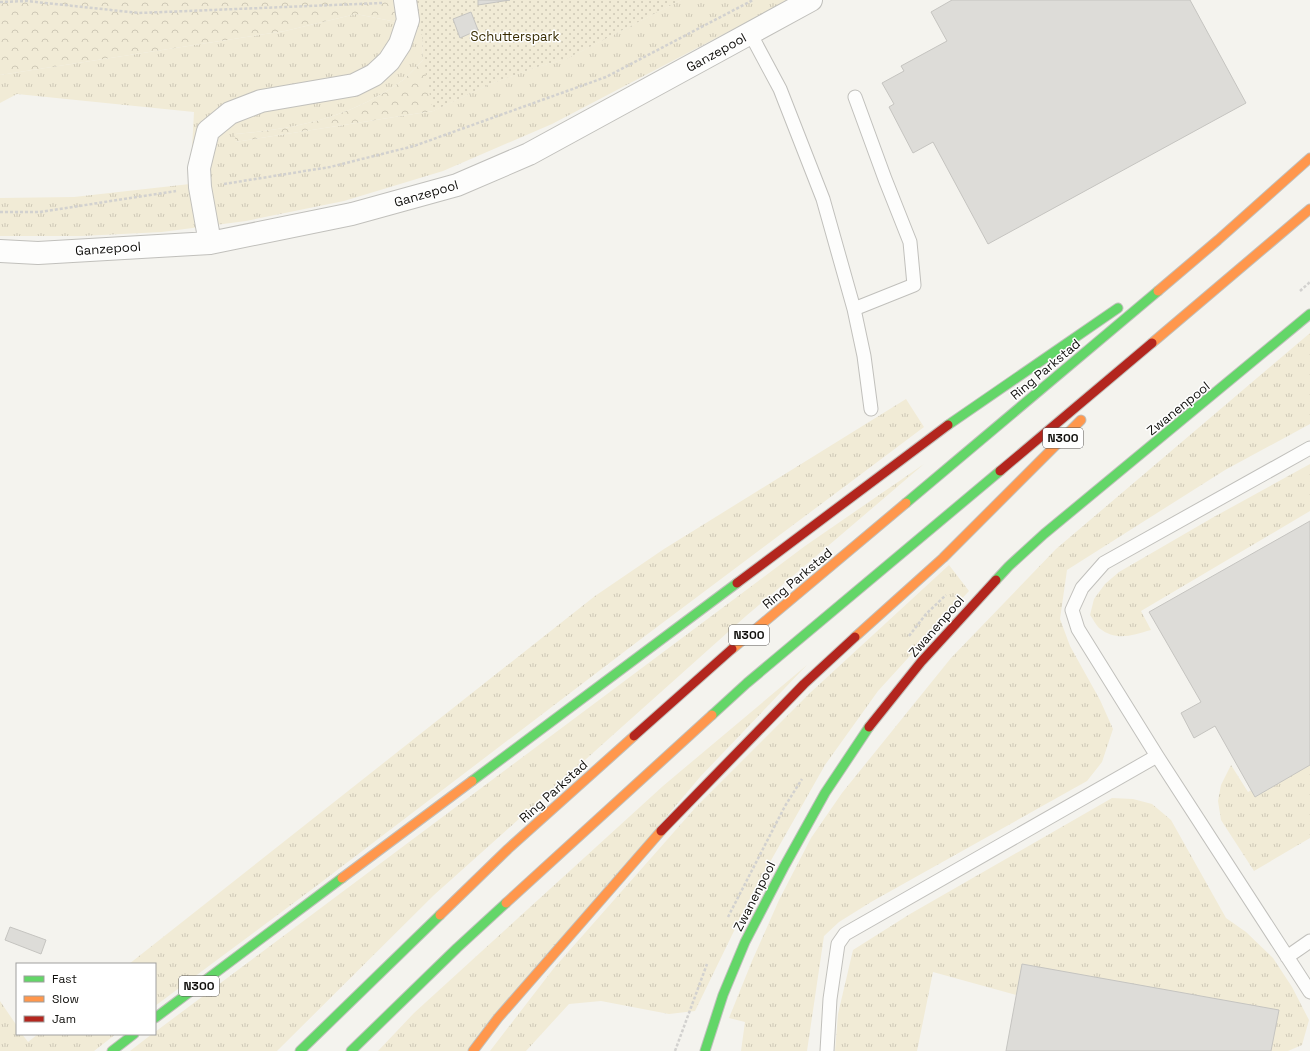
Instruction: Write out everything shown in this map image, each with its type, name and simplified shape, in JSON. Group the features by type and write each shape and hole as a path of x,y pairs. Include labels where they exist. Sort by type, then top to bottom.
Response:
{"main road":[{"name":"Ring Parkstad","path":"300,1051 508,849 711,668 1218,240 1310,158"},
{"name":"N300","path":"351,1051 457,948 747,683 1310,209"},
{"name":"N300","path":"1146,289 1218,240"},
{"name":"N300","path":"156,1017 963,414 1126,302"},
{"name":"Zwanenpool","path":"705,1051 723,995 745,942 785,865 825,793 864,733 921,662 999,576 1044,534 1310,314"},
{"name":"N300","path":"1111,390 1183,317"},
{"name":"N300","path":"473,1051 503,1013 661,831 804,684 943,558 1088,412"},
{"path":"112,1051 133,1035"}],"street":[{"name":"Ganzepool","path":"0,251 38,253 210,243 352,214 457,185 529,154 811,0"},
{"path":"210,243 200,187 197,151 208,131 230,113 261,101 354,85 374,74 388,61 400,44 408,20 406,1"}],"lane":[{"path":"750,33 780,89 823,199 854,309 864,356 871,409"},
{"path":"854,309 914,285 910,242 885,180 855,97"},
{"path":"1310,448 1104,563 1082,588 1072,610 1078,630 1157,756 1310,992"},
{"path":"827,1051 830,999 838,944 845,934 1157,756"},
{"path":"1287,957 1310,941"}],"path":[{"path":"0,212 40,212 200,187 247,182 330,167 414,146 606,77 753,0"},
{"path":"0,2 27,1 139,13 406,1"}],"green space":[{"name":"Schutterspark","path":"0,0 681,0 568,58 537,67 490,84 433,111 235,142 235,134 280,129 323,119 344,112 384,93 403,80 423,60 422,33 412,25 356,14 285,31 0,75"},
{"path":"408,0 681,0 568,58 537,67 490,84 433,111 423,60 422,33 412,25"},
{"path":"681,0 789,0 552,124 443,171 344,201 246,221 162,232 82,236 0,236 0,198 74,197 190,184 194,112 17,94 0,103 0,75 285,31 356,14 412,25 422,33 423,60 403,80 384,93 344,112 323,119 280,129 235,134 235,142 433,111 490,84 537,67 568,58"},
{"path":"1310,333 1310,424 1225,470 1067,570 1060,619 1070,646 1100,700 1113,729 1102,762 1087,781 871,902 839,922 824,936 807,1051 741,1051 745,1022 729,1018 779,900 811,838 842,793 951,658 1056,549"},
{"path":"906,399 924,427 156,1005 156,963 130,963 595,596 664,549"},
{"path":"924,464 746,616 434,895 277,1051 130,1051 151,1035 156,1035 156,1031 805,546"},
{"path":"1310,464 1310,511 1141,611 1151,630 1131,635 1118,636 1112,635 1098,627 1090,615 1094,599 1105,584 1119,572 1212,518"},
{"path":"949,565 969,591 878,691 825,765 753,892 695,1011 669,1014 601,1001 569,1004 526,1051 490,1051 554,968 696,807 811,692"},
{"path":"807,665 700,777 469,1051 378,1051 414,1013 663,786"},
{"path":"1310,756 1310,838 1254,871 1221,820 1218,801 1221,785 1231,765 1248,792"},
{"path":"1112,798 1133,799 1152,804 1171,820 1226,918 1246,932 1273,958 1292,987 1309,1020 1302,1045 1288,1051 1248,1051 1027,998 933,972 917,1051 835,1051 838,1014 853,950 910,914"},
{"path":"0,1001 16,1025 16,1035 23,1035 28,1042 37,1035 115,1035 94,1051 0,1051"}],"building":[{"path":"478,0 510,0 478,5"},
{"path":"952,0 1190,0 1246,103 988,244 933,142 913,153 889,107 894,104 882,83 904,71 901,66 947,41 931,12"},
{"path":"471,12 478,30 460,38 453,19"},
{"path":"1310,521 1310,765 1255,797 1215,726 1194,738 1181,713 1201,702 1149,612"},
{"path":"10,927 46,940 41,954 5,940"},
{"path":"1022,964 1279,1010 1271,1051 1006,1051"}],"traffic: fast":[{"path":"906,503 1158,291"},
{"path":"948,425 1118,308"},
{"path":"996,580 1044,534 1310,314"},
{"path":"712,715 747,683 1000,471"},
{"path":"472,781 737,583"},
{"path":"705,1051 723,995 745,942 825,793 869,727"},
{"path":"156,1017 342,878"},
{"path":"351,1051 457,948 506,903"},
{"path":"300,1051 440,915"},
{"path":"112,1051 133,1035"}],"traffic: slow":[{"path":"1158,291 1310,158"},
{"path":"1152,343 1310,209"},
{"path":"855,637 943,558 1081,420"},
{"path":"732,649 906,503"},
{"path":"506,903 712,715"},
{"path":"440,915 508,849 634,736"},
{"path":"342,878 472,781"},
{"path":"473,1051 498,1018 661,831"}],"traffic: jam":[{"path":"1000,471 1152,343"},
{"path":"737,583 948,425"},
{"path":"869,727 921,662 996,580"},
{"path":"661,831 804,684 855,637"},
{"path":"634,736 732,649"}]}
